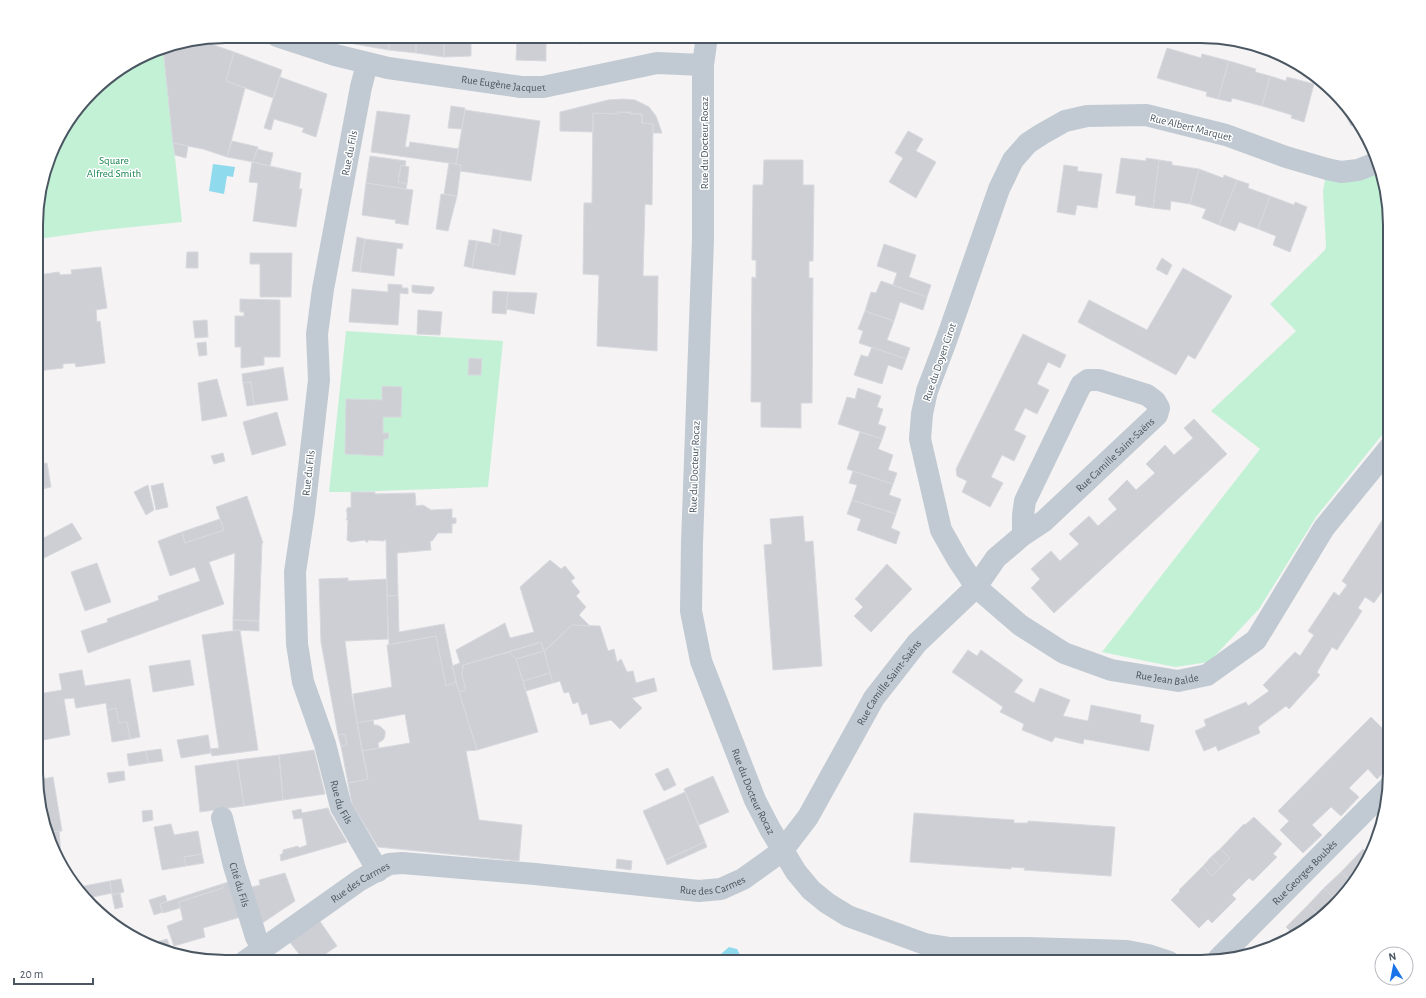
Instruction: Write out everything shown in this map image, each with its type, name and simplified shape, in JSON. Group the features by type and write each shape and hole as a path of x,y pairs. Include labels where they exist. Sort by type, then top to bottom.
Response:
{"street":[{"name":"Rue Eugène Jacquet","path":"297,43 323,52 395,70 521,87 543,87 657,62 704,65"},
{"path":"704,65 706,43"},
{"name":"Rue du Fils","path":"367,64 361,87 316,334 319,380 304,512 295,572 297,644 303,682 325,744 341,808 378,871"},
{"name":"Rue du Docteur Rocaz","path":"704,65 703,239 691,611 701,661 755,800 782,851"},
{"name":"Rue Albert Marquet","path":"1013,160 1028,143 1065,121 1087,116 1146,115 1226,135 1286,157 1327,169 1341,172 1358,170 1372,165"},
{"name":"Rue du Doyen Cirot","path":"976,587 958,560 941,530 920,439 922,414 927,391 999,190 1013,160"},
{"name":"Rue Camille Saint-Saëns","path":"782,851 808,818 874,698 917,643 976,587 996,558 1023,535 1044,521 1157,415 1159,408 1155,401 1147,395 1099,380 1088,380 1081,385 1025,502 1023,515 1023,535"},
{"name":"Rue Jean Balde","path":"976,587 1020,626 1064,653 1111,670 1178,681 1207,675 1256,640 1324,528 1383,456"},
{"name":"Rue Georges Boubès","path":"1224,953 1381,795"},
{"name":"Cité du Fils","path":"222,818 234,866 256,937 263,948"},
{"path":"782,851 796,872 811,890 827,903 848,916 924,944 950,948 1028,948 1128,951 1148,955"},
{"name":"Rue des Carmes","path":"254,955 360,880 389,864 402,862 699,891 721,889 743,879 782,851"}],"green space":[{"name":"Square Alfred Smith","path":"164,54 182,222 103,230 43,238 43,213 49,178 67,134 96,96 134,67"},
{"path":"1372,164 1377,178 1383,213 1383,434 1316,517 1259,609 1209,662 1175,667 1102,652 1260,449 1211,411 1296,331 1270,304 1325,250 1323,191 1327,169"},
{"path":"346,331 503,341 488,487 329,492"}],"water":[{"path":"213,164 235,167 233,177 227,176 224,194 209,191"},
{"path":"729,947 737,949 740,955 720,955"}],"building":[{"path":"351,43 389,43 389,50"},
{"path":"389,43 416,43 416,53 389,50"},
{"path":"416,43 444,43 444,57 416,53"},
{"path":"444,43 471,43 471,56 444,57"},
{"path":"517,43 546,43 546,61 516,60"},
{"path":"210,44 234,52 226,81 245,88 227,157 203,149 173,143 164,54 178,49"},
{"path":"1167,48 1201,58 1202,54 1229,61 1218,99 1206,96 1207,92 1157,78"},
{"path":"234,52 282,70 273,98 226,81"},
{"path":"1229,61 1256,69 1255,72 1270,76 1262,106 1232,98 1231,102 1218,99"},
{"path":"1270,76 1286,81 1287,77 1314,84 1304,122 1291,118 1292,115 1262,106"},
{"path":"280,77 327,94 316,137 302,132 304,128 274,119 271,130 264,128"},
{"path":"608,100 635,100 649,107 656,116 662,133 653,133 653,124 642,123 642,114 630,114 630,112 618,112 618,114 593,113 593,132 560,131 560,112"},
{"path":"451,106 465,108 462,129 448,128"},
{"path":"465,110 540,121 531,181 460,171 461,165 456,164"},
{"path":"377,111 410,115 405,147 409,147 410,142 459,149 456,164 371,152"},
{"path":"618,112 642,114 642,123 653,124 652,205 645,204 643,276 658,276 657,351 597,346 599,275 583,274 584,203 592,203 593,113 618,114"},
{"path":"1345,114 1353,125 1351,126"},
{"path":"908,131 923,139 916,151 936,162 916,198 889,182 903,158 895,153"},
{"path":"232,141 258,147 253,162 227,157"},
{"path":"173,143 188,146 186,158 175,155"},
{"path":"257,149 273,153 270,166 253,162"},
{"path":"370,156 406,161 405,166 401,165 398,182 407,184 406,189 366,183"},
{"path":"1121,158 1146,161 1146,158 1159,160 1153,208 1135,205 1136,196 1116,193"},
{"path":"764,160 803,160 803,185 814,185 813,261 809,261 809,278 813,278 812,403 801,403 801,428 761,427 761,402 751,402 752,277 756,278 756,260 752,260 753,185 763,185"},
{"path":"1159,160 1172,162 1172,165 1199,169 1190,204 1171,201 1170,210 1153,208"},
{"path":"252,162 301,173 299,189 302,189 296,227 253,221 258,183 249,182"},
{"path":"449,163 461,165 457,196 444,194"},
{"path":"401,165 409,167 407,184 398,182"},
{"path":"1064,165 1078,167 1077,171 1102,174 1097,208 1077,205 1075,215 1057,212"},
{"path":"1199,169 1223,178 1224,175 1237,180 1219,225 1202,218 1206,209 1190,204"},
{"path":"1237,180 1249,184 1248,188 1270,196 1258,229 1239,222 1235,231 1219,225"},
{"path":"366,183 413,190 408,225 395,223 396,220 362,215"},
{"path":"441,194 457,196 448,231 436,229"},
{"path":"1270,196 1294,205 1295,202 1307,207 1290,252 1273,245 1276,236 1258,229"},
{"path":"493,229 501,231 499,245 491,244"},
{"path":"501,231 522,235 515,275 472,268 477,241 499,245"},
{"path":"357,237 365,239 360,272 352,271"},
{"path":"365,239 403,244 402,249 397,248 394,276 360,272"},
{"path":"469,240 477,241 472,268 464,266"},
{"path":"884,244 916,255 909,277 931,285 927,297 893,285 897,273 877,266"},
{"path":"187,252 198,252 198,268 186,268"},
{"path":"250,253 292,253 291,297 260,297 260,264 250,264"},
{"path":"1162,258 1172,265 1167,275 1156,269"},
{"path":"101,267 107,308 96,310 97,322 100,321 105,363 76,367 75,363 63,364 63,368 43,370 43,274 59,272 60,275 72,274 71,270"},
{"path":"1183,268 1232,296 1195,359 1188,355 1176,375 1078,322 1089,300 1147,330"},
{"path":"881,281 927,297 923,310 900,302 894,321 865,311 871,292 876,293"},
{"path":"388,284 402,285 402,288 408,288 408,294 400,293 398,325 349,322 352,289 388,292"},
{"path":"412,285 434,287 434,290 431,294 415,293 412,292"},
{"path":"493,291 508,292 506,314 492,313"},
{"path":"508,292 537,293 534,314 506,309"},
{"path":"240,299 280,300 280,357 264,357 264,365 241,368 241,347 235,347 235,316 244,316 244,312 240,312"},
{"path":"418,310 442,312 440,335 417,334"},
{"path":"865,311 894,321 887,340 910,348 906,359 859,343 863,331 858,329"},
{"path":"207,320 208,337 195,338 193,321"},
{"path":"1023,334 1066,355 1060,368 1048,362 1037,384 1049,390 1037,414 1025,408 1014,430 1026,436 1014,461 1002,455 991,477 1003,483 990,507 962,492 967,481 957,476 956,469"},
{"path":"206,342 207,355 199,356 197,343"},
{"path":"872,347 906,359 902,370 888,365 882,384 854,375 861,355 868,357"},
{"path":"469,358 482,359 481,375 468,375"},
{"path":"283,367 288,400 254,405 251,382 243,383 242,374"},
{"path":"217,379 227,416 202,421 198,383"},
{"path":"251,382 254,405 247,406 243,383"},
{"path":"382,386 402,387 401,417 383,417 383,433 389,433 388,439 384,439 383,456 345,454 346,399 382,400"},
{"path":"858,388 881,396 877,407 883,409 878,424 886,427 882,439 838,424 847,397 855,399"},
{"path":"277,412 286,445 252,455 243,422"},
{"path":"1194,419 1227,454 1054,613 1031,588 1040,579 1031,569 1051,551 1060,561 1079,544 1069,534 1089,516 1098,526 1117,509 1108,499 1127,480 1136,490 1155,473 1146,464 1165,445 1174,455 1193,438 1184,428"},
{"path":"860,432 882,439 878,449 893,455 888,470 897,473 893,484 847,469"},
{"path":"223,453 225,461 214,464 211,456"},
{"path":"43,463 47,463 51,487 43,489"},
{"path":"853,471 893,484 889,495 901,499 896,514 852,500 857,485 849,483"},
{"path":"163,483 168,507 156,510 151,486"},
{"path":"148,485 154,510 146,515 134,492"},
{"path":"351,492 375,492 375,494 415,493 416,506 423,505 431,510 452,509 452,518 456,518 456,523 452,524 452,533 438,533 432,541 430,541 431,550 397,553 398,595 387,596 386,540 351,542 347,540 348,520 346,520 346,511 348,507 351,508"},
{"path":"247,496 263,543 259,621 233,620 235,553 209,562 224,604 88,653 81,631 108,622 107,619 159,600 158,596 200,581 195,567 170,576 158,541 182,532 185,543 224,530 216,507"},
{"path":"852,500 896,514 891,528 900,532 896,544 857,530 861,519 847,514"},
{"path":"803,516 805,542 813,541 822,666 773,670 764,545 772,544 770,519"},
{"path":"220,519 224,530 185,543 182,532"},
{"path":"1383,519 1383,590 1374,603 1365,597 1358,608 1362,611 1337,650 1332,647 1317,672 1320,675 1289,709 1286,706 1258,727 1260,733 1218,751 1216,746 1204,751 1195,731 1206,726 1204,720 1246,702 1248,706 1269,691 1263,685 1295,652 1300,656 1314,635 1308,631 1334,592 1339,596 1347,585 1342,581"},
{"path":"72,523 82,539 43,558 43,538"},
{"path":"550,560 561,569 565,566 575,578 571,581 580,592 576,596 586,607 579,615 590,626 572,625 544,652 541,642 463,665 462,675 466,690 459,692 452,666 460,663 456,650 505,623 510,638 534,632 520,587"},
{"path":"97,563 111,602 85,611 71,572"},
{"path":"887,564 912,589 871,632 854,616 863,607 855,599"},
{"path":"348,578 348,581 387,579 388,639 345,641 352,696 368,779 348,783 341,746 347,745 345,734 338,735 321,642 319,579"},
{"path":"398,595 399,632 444,624 456,682 446,686 436,636 389,645 387,596"},
{"path":"233,620 259,621 259,631 233,630"},
{"path":"572,625 600,626 608,651 614,649 617,662 621,659 627,672 633,671 636,683 654,678 657,691 632,698 642,708 620,729 611,720 590,725 587,713 582,715 578,702 573,704 569,692 564,693 560,681 553,683 544,651"},
{"path":"240,630 258,750 212,756 210,749 219,748 202,635"},
{"path":"436,636 446,686 456,682 477,750 466,751 479,820 522,825 519,861 378,847 352,804 348,783 368,779 362,751 410,743 405,714 357,723 353,694 392,687 387,645"},
{"path":"541,642 544,651 516,659 509,652"},
{"path":"968,650 977,656 981,650 1023,680 1014,692 1034,703 1040,688 1070,700 1063,716 1088,721 1091,705 1141,715 1140,722 1154,725 1149,751 1084,739 1083,744 1055,737 1052,742 1022,730 1024,724 1000,712 1003,707 952,672"},
{"path":"544,651 550,673 523,681 516,659"},
{"path":"509,652 516,659 538,732 477,750 459,692 466,690 462,675 463,665"},
{"path":"190,660 194,685 153,692 149,666"},
{"path":"82,670 85,686 130,679 140,737 130,739 127,722 119,723 116,708 107,710 106,703 76,708 74,698 64,699 70,735 43,740 43,693 62,690 59,674"},
{"path":"550,673 553,683 526,691 523,681"},
{"path":"116,708 119,723 127,722 130,739 112,742 107,710"},
{"path":"1371,717 1383,729 1383,773 1377,779 1368,769 1349,788 1359,797 1341,816 1331,807 1312,825 1322,835 1303,853 1280,830 1289,821 1278,811"},
{"path":"373,720 374,725 381,727 385,731 385,736 383,740 378,743 379,748 362,751 357,723"},
{"path":"345,734 347,745 341,746 338,735"},
{"path":"208,735 211,753 181,758 177,740"},
{"path":"161,749 163,761 148,763 146,751"},
{"path":"314,750 325,794 283,800 279,755"},
{"path":"146,751 148,763 129,766 127,754"},
{"path":"279,755 283,800 244,806 237,760"},
{"path":"237,760 244,806 200,812 195,766"},
{"path":"668,768 676,785 664,791 655,774"},
{"path":"124,771 125,780 109,783 107,773"},
{"path":"713,776 729,812 699,825 684,789"},
{"path":"53,777 62,831 53,832 49,820 43,779"},
{"path":"685,792 705,842 665,860 643,811"},
{"path":"328,808 347,842 281,861 280,855 283,853 283,850 298,846 299,848 307,845 302,818 294,819 292,811 301,809 302,813"},
{"path":"152,810 153,820 143,822 142,811"},
{"path":"914,813 1014,820 1014,823 1028,823 1028,821 1115,827 1111,876 1024,870 1025,868 1011,867 1011,869 910,862"},
{"path":"1254,817 1282,844 1273,854 1277,857 1253,881 1249,878 1232,895 1236,899 1212,923 1208,919 1199,928 1171,900 1203,866 1212,876 1230,858 1220,849 1244,824 1245,825"},
{"path":"171,824 174,835 198,831 202,854 184,857 186,866 162,870 154,827"},
{"path":"59,831 61,850 57,842 53,832"},
{"path":"705,842 707,847 667,865 665,860"},
{"path":"1220,849 1230,858 1221,867 1211,857"},
{"path":"1363,849 1365,851 1359,864 1348,879 1341,872"},
{"path":"202,854 204,863 186,866 184,857"},
{"path":"1211,857 1221,867 1212,876 1203,866"},
{"path":"617,859 632,861 631,870 616,868"},
{"path":"1341,872 1348,879 1334,898 1324,888"},
{"path":"285,873 295,901 258,926 248,888 260,885 259,880"},
{"path":"121,879 124,892 112,895 110,881"},
{"path":"235,880 244,916 203,928 205,937 174,946 167,926 183,920 179,902 223,888 222,884"},
{"path":"110,881 112,893 92,897 83,886"},
{"path":"222,884 223,888 179,902 180,908 163,913 160,904"},
{"path":"1324,888 1334,898 1316,914 1308,905"},
{"path":"120,893 123,907 115,909 112,895"},
{"path":"165,895 167,901 160,904 163,912 154,915 149,900"},
{"path":"1308,905 1316,914 1291,932 1286,927"},
{"path":"319,920 337,946 324,955 298,955 299,954 289,941"},
{"path":"167,939 169,946 167,945 158,942"}]}
